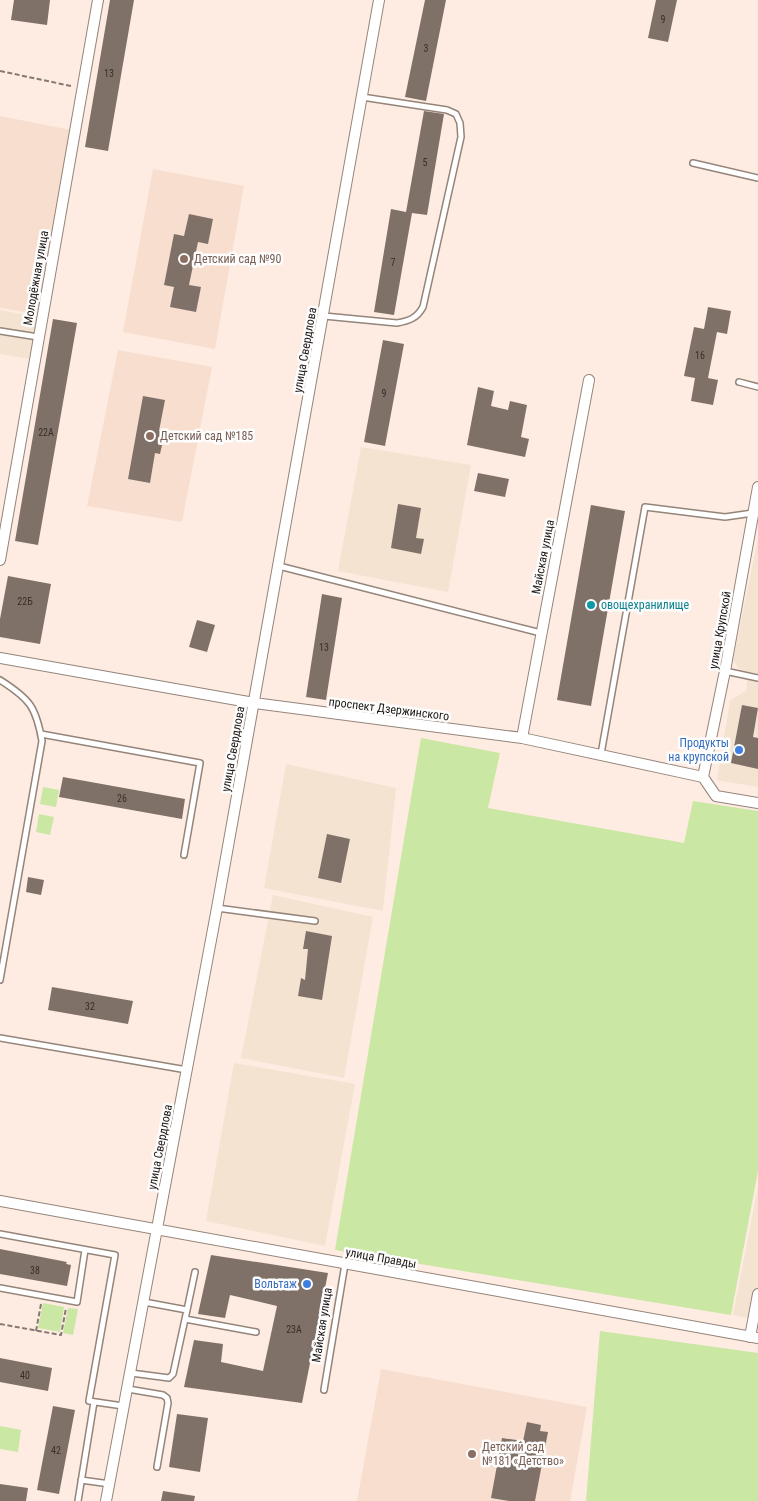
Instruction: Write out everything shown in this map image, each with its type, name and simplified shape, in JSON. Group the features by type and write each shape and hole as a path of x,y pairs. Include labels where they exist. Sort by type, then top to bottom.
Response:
{"street":[{"name":"Молодёжная улица","path":"0,560 98,0"},
{"name":"улица Свердлова","path":"106,1501 188,1070 324,316 361,96 380,0"},
{"name":"Майская улица","path":"522,738 588,380"},
{"name":"улица Крупской","path":"703,777 725,671 758,487"},
{"name":"проспект Дзержинского","path":"2,659 254,704 522,738 703,777"},
{"path":"703,777 716,796 758,803"},
{"name":"улица Правды","path":"0,1201 754,1337"},
{"path":"754,1337 758,1294"}],"lane":[{"path":"324,316 396,323 408,322 418,316 423,307 461,137 460,123 456,114 447,110 361,96"},
{"path":"693,163 758,178"},
{"path":"0,331 38,338"},
{"path":"739,382 758,386"},
{"path":"601,754 645,507 725,517 753,513"},
{"path":"279,566 542,633"},
{"path":"725,671 758,678"},
{"path":"0,680 31,704 40,722 42,741 0,980"},
{"path":"41,734 200,763 184,855"},
{"path":"217,908 315,921"},
{"path":"0,1038 188,1070"},
{"path":"0,1234 115,1255 89,1401 124,1407"},
{"path":"0,1288 76,1302 86,1250"},
{"name":"Майская улица","path":"324,1390 345,1264"},
{"path":"131,1373 169,1378 173,1374 195,1272"},
{"path":"144,1302 187,1310"},
{"path":"185,1320 256,1332"},
{"path":"128,1389 163,1395 167,1398 168,1403 157,1467"},
{"path":"78,1501 94,1402"},
{"path":"82,1480 110,1484"}],"path":[{"path":"0,71 82,88"},
{"path":"36,1331 42,1296"}],"shaded area":[{"path":"0,116 71,130 37,314 0,308"},
{"name":"Детский сад №90","path":"153,169 244,186 215,349 123,332"},
{"path":"0,310 37,317 29,359 0,354"},
{"name":"Детский сад №185","path":"118,350 212,367 182,522 87,506"},
{"path":"361,447 471,465 448,592 338,571"},
{"path":"758,538 758,787 717,780 730,700 746,691 748,673 739,669 733,660"},
{"path":"286,764 396,788 383,911 264,888"},
{"path":"273,895 373,917 344,1078 241,1058"},
{"path":"234,1063 355,1084 325,1246 206,1221"},
{"path":"758,1186 758,1320 733,1315"},
{"name":"Детский сад №181 «Детство»","path":"381,1369 587,1407 570,1501 357,1501"}],"green space":[{"path":"421,738 500,753 488,808 684,843 693,801 758,811 758,1171 731,1315 335,1250"},
{"path":"43,787 59,790 56,807 40,804"},
{"path":"39,814 54,817 50,835 36,832"},
{"path":"43,1303 64,1307 60,1332 38,1328"},
{"path":"68,1308 78,1309 73,1335 63,1333"},
{"path":"600,1331 758,1353 758,1501 586,1501"},
{"path":"0,1426 21,1430 18,1452 0,1449"}],"building":[{"path":"14,0 50,0 47,25 11,20"},
{"path":"110,0 134,0 108,151 85,147"},
{"path":"425,0 446,0 426,101 405,97"},
{"path":"656,0 677,0 668,42 648,38"},
{"path":"424,111 444,114 427,215 412,213 394,315 374,312 391,209 406,212"},
{"path":"189,214 213,219 208,244 198,242 189,285 201,287 196,312 170,307 174,287 164,285 174,234 184,236"},
{"path":"708,307 731,311 727,334 717,332 708,378 718,380 713,405 691,401 695,378 684,376 694,327 704,329"},
{"path":"53,319 77,323 38,545 15,541"},
{"path":"383,340 404,344 385,446 364,442"},
{"path":"478,387 494,391 491,406 508,410 510,401 527,405 521,437 529,439 525,457 467,445"},
{"path":"143,396 165,400 159,431 165,432 160,454 155,453 150,483 128,479"},
{"path":"478,473 509,479 505,497 474,491"},
{"path":"398,504 421,508 416,538 424,539 421,554 391,548"},
{"name":"овощехранилище","path":"591,505 625,511 591,706 557,700"},
{"path":"8,576 51,584 40,644 0,637 0,619"},
{"path":"322,594 342,598 326,700 306,697"},
{"path":"197,620 215,625 207,652 189,647"},
{"path":"742,705 758,708 753,737 758,738 758,769 731,763"},
{"path":"63,777 185,799 182,819 59,797"},
{"path":"327,834 350,839 341,883 318,878"},
{"path":"28,877 44,880 41,895 26,892"},
{"path":"306,931 332,936 322,1000 298,996 301,978 305,980 308,949 303,949"},
{"path":"52,987 133,1001 128,1024 48,1010"},
{"path":"0,1249 67,1262 66,1264 71,1265 67,1286 0,1274"},
{"path":"211,1255 328,1273 302,1403 184,1387 194,1340 223,1344 221,1362 263,1371 277,1306 230,1295 225,1318 198,1314"},
{"path":"0,1358 52,1368 48,1391 0,1382"},
{"path":"53,1406 75,1410 59,1494 37,1490"},
{"path":"177,1414 208,1418 200,1472 169,1467"},
{"path":"527,1422 541,1425 540,1431 548,1432 535,1501 509,1501 491,1498 502,1438 523,1441"},
{"path":"0,1484 28,1488 26,1501 0,1501"},
{"path":"163,1491 195,1496 194,1501 161,1501"}],"place":[{"name":"Детский сад №90","path":"184,259"},
{"name":"Детский сад №185","path":"150,436"},
{"name":"овощехранилище","path":"591,605"},
{"name":"Продукты на крупской","path":"739,750"},
{"name":"Вольтаж","path":"307,1284"},
{"name":"Детский сад №181 «Детство»","path":"472,1454"}]}
